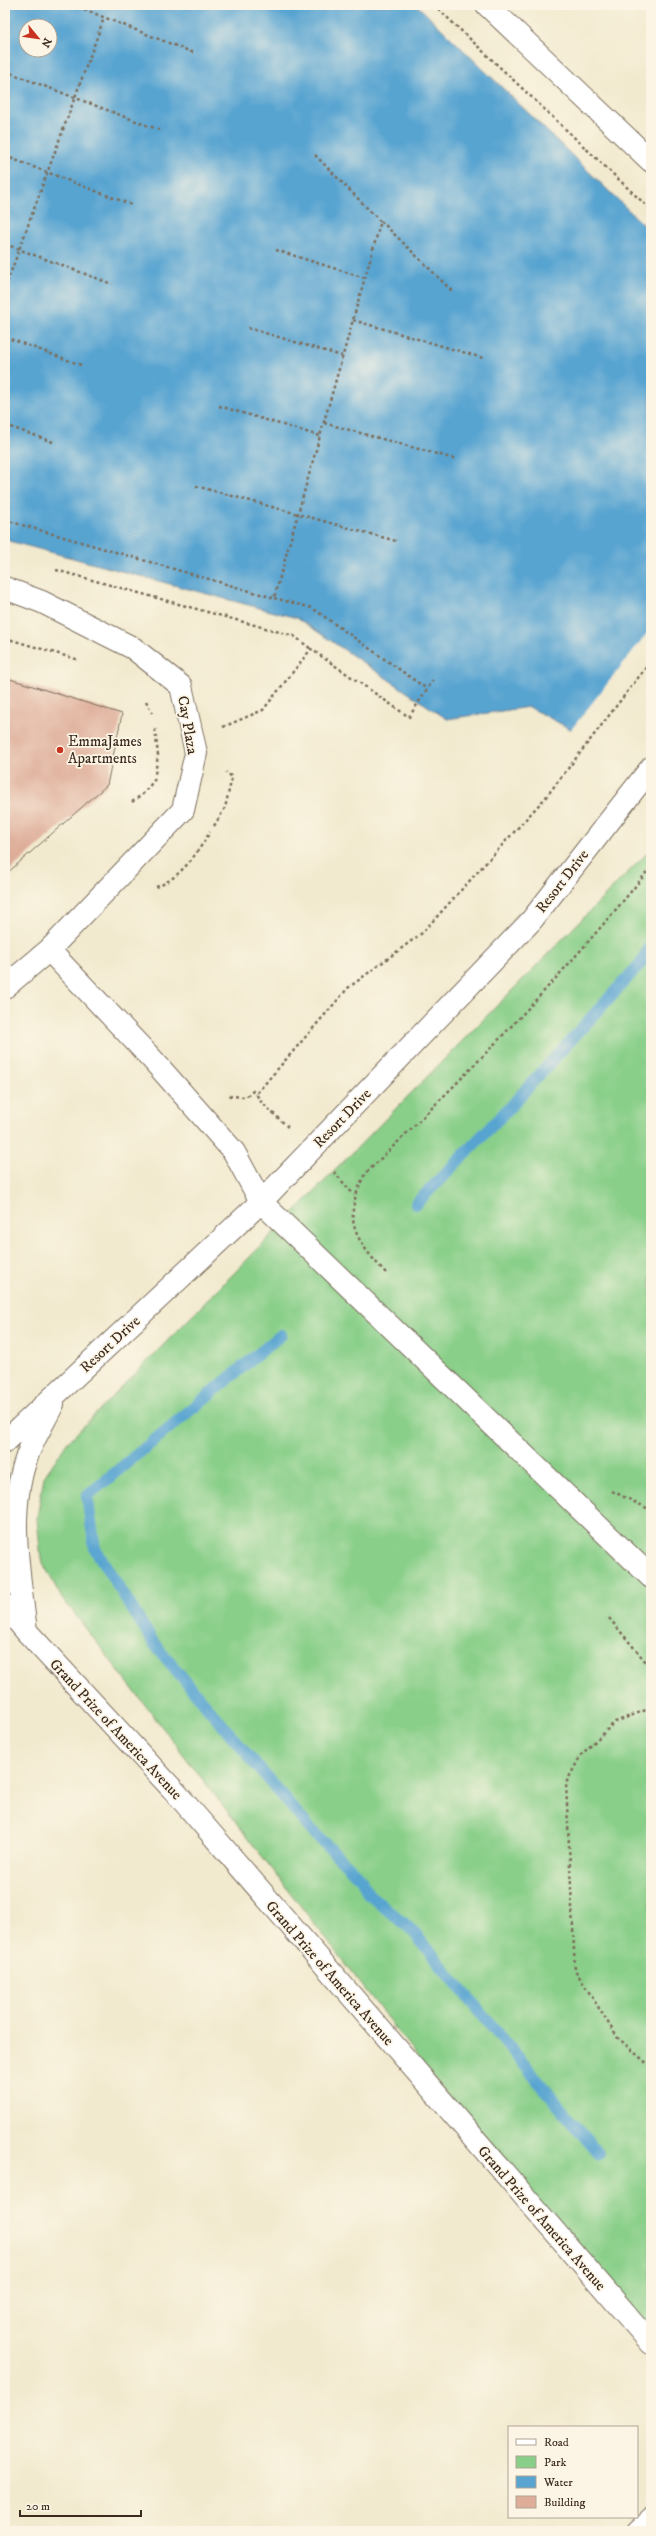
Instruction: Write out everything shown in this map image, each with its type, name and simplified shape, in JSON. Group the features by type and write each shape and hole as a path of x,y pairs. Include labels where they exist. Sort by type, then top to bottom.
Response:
{"street":[{"path":"486,5 651,161"},
{"name":"Cay Plaza","path":"5,588 42,602 133,648 181,686 196,754 183,810 49,950 5,987"},
{"name":"Resort Drive","path":"5,1442 261,1202 531,921 651,768"},
{"path":"49,950 152,1058 234,1152 261,1202 651,1577"},
{"path":"26,1631 17,1560 16,1507 29,1451 59,1393"},
{"name":"Grand Prize of America Avenue","path":"5,1606 26,1631 177,1794 651,2344"},
{"path":"638,2531 651,2519"}],"path":[{"path":"73,5 194,53"},
{"path":"434,5 651,210"},
{"path":"5,288 104,18"},
{"path":"5,71 162,131"},
{"path":"315,155 453,292"},
{"path":"5,156 47,174 132,204"},
{"path":"274,598 381,221 383,224"},
{"path":"5,244 112,284"},
{"path":"276,250 364,278"},
{"path":"353,320 483,358"},
{"path":"248,328 342,356"},
{"path":"5,337 81,366"},
{"path":"219,406 320,436"},
{"path":"324,423 455,460"},
{"path":"5,425 56,443"},
{"path":"196,486 396,541"},
{"path":"5,520 312,608 427,689"},
{"path":"51,569 294,636 409,718 433,680"},
{"path":"5,638 81,660"},
{"path":"158,755 264,710 311,648"},
{"path":"256,1094 348,988 422,933 546,797 651,661"},
{"path":"145,700 154,717"},
{"path":"132,802 155,780 158,755 154,725"},
{"path":"151,887 158,887 173,878 197,853 224,808 232,777 221,768"},
{"path":"391,1279 365,1251 351,1217 354,1195 365,1174 508,1032 609,920 651,867"},
{"path":"225,1095 246,1097 253,1091 262,1103"},
{"path":"608,1490 651,1510"},
{"path":"609,1618 651,1668"},
{"path":"651,1708 615,1722 581,1755 566,1783 575,1970 617,2038 651,2067"}],"green space":[{"path":"651,849 651,2359 60,1595 41,1559 37,1518 44,1477 67,1443"}],"water":[{"path":"5,5 417,5 651,232 651,772 529,707 447,719 297,618 5,540"}],"pier":[{"path":"418,5 420,5 559,140"},
{"path":"651,628 651,774 570,731"}],"building":[{"name":"EmmaJames Apartments","path":"7,678 122,714 107,785 5,875 5,686"}],"waterway":[{"path":"416,1204 511,1106 641,963 651,944"},
{"path":"281,1335 87,1496 95,1549 155,1645 312,1831 362,1880 368,1894 410,1928 599,2154"}],"place":[{"name":"EmmaJames Apartments","path":"60,750"}]}
